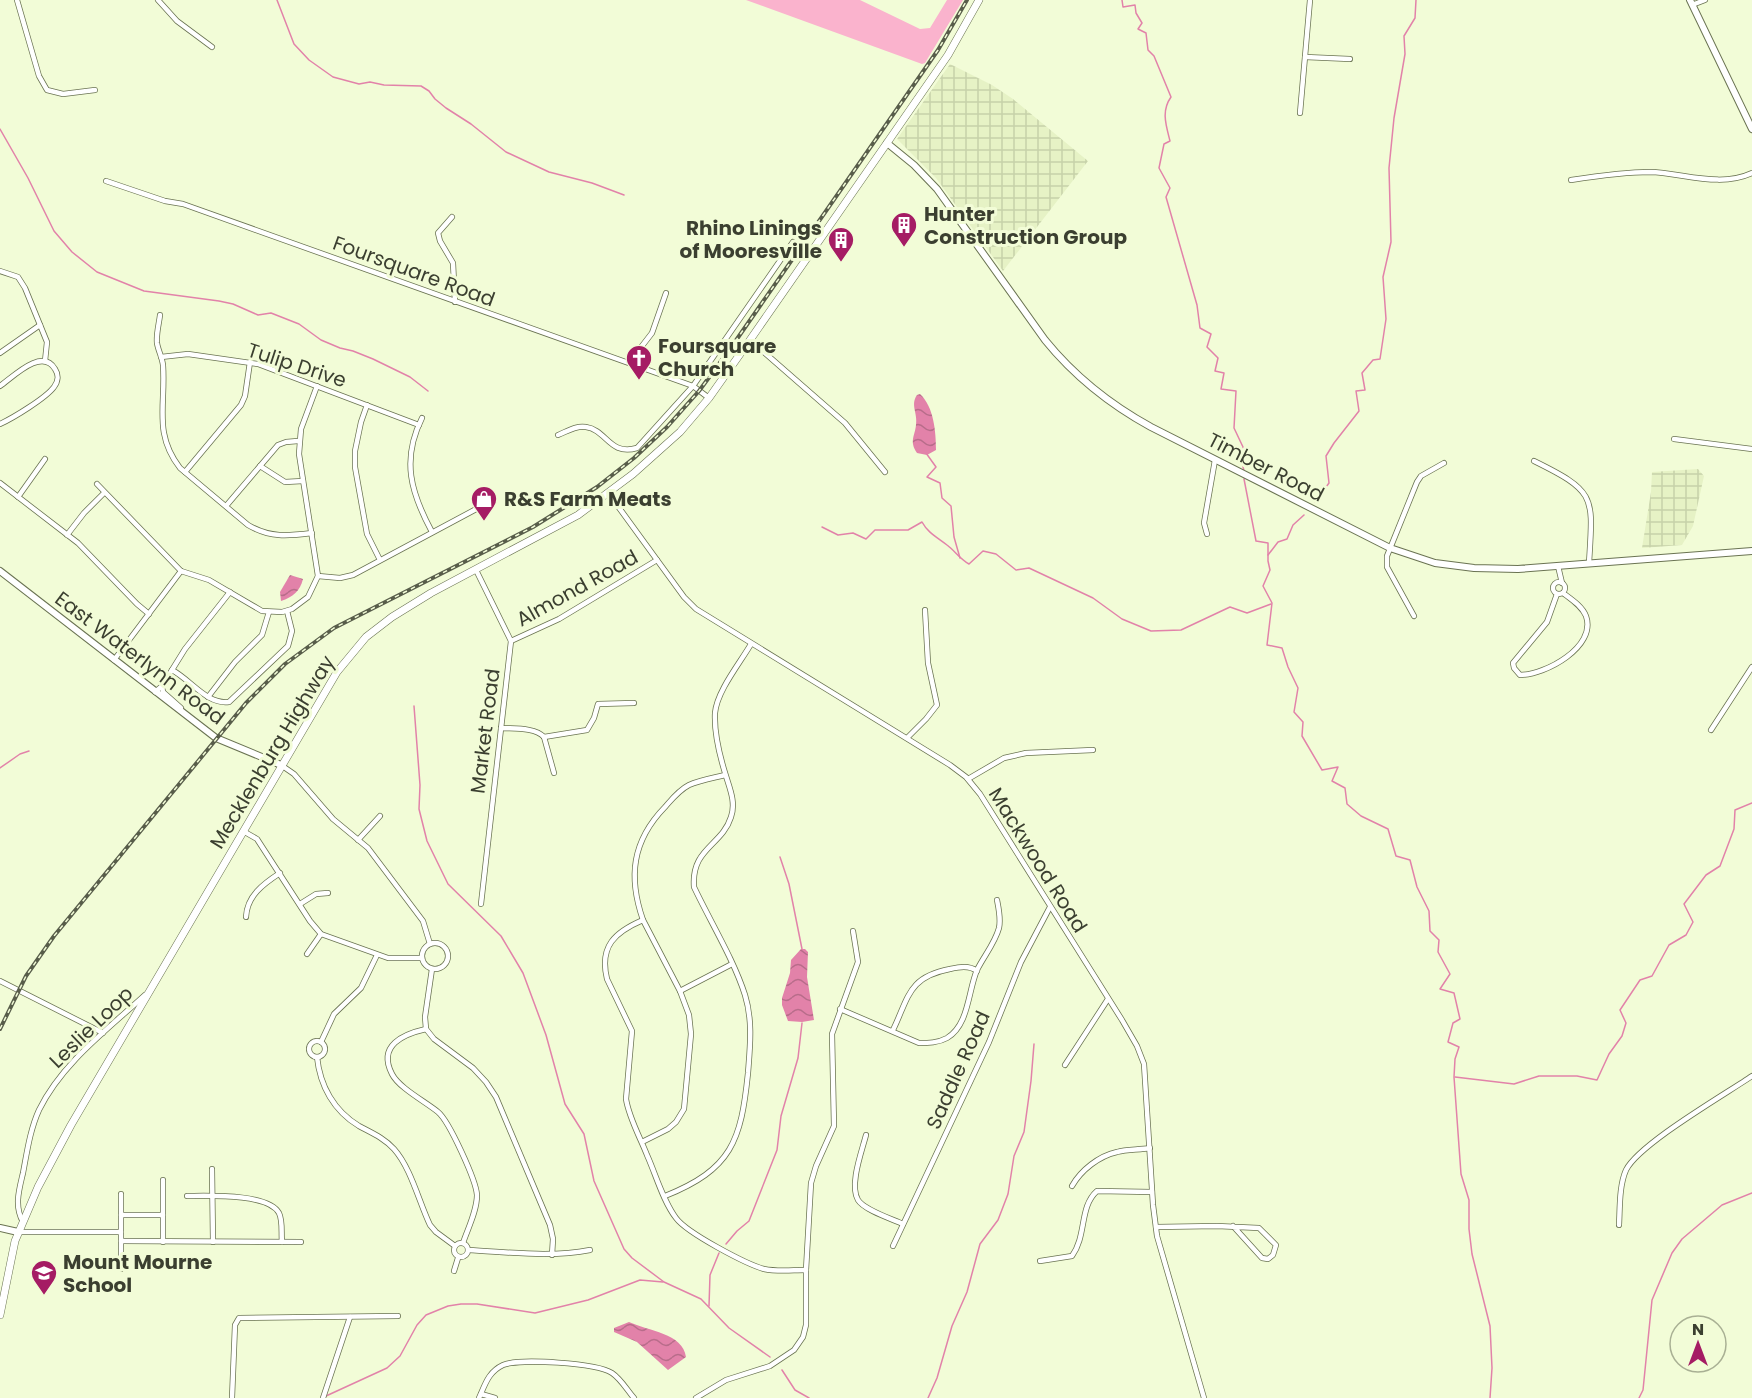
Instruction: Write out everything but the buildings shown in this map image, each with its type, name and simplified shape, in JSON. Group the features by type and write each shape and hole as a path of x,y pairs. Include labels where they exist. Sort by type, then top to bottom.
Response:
{"main road":[{"name":"Mecklenburg Highway","path":"0,1315 18,1232 38,1187 71,1125 337,672 366,638 415,602 578,515 609,494 658,454 680,432 709,398 948,55 979,0"}],"street":[{"path":"17,0 39,76 47,90 63,94 95,90"},
{"path":"158,0 177,21 212,47"},
{"path":"1300,113 1310,0"},
{"path":"1705,0 1691,2 1752,129"},
{"path":"1305,57 1350,59"},
{"name":"Timber Road","path":"887,143 938,189 1045,340 1077,376 1104,398 1125,412 1215,460 1389,548 1426,561 1492,569 1558,569 1589,563 1752,551"},
{"path":"1571,180 1652,172 1733,179 1752,173"},
{"name":"Foursquare Road","path":"106,181 165,201 183,204 632,364 693,386 709,398"},
{"path":"452,217 438,233 453,263 455,302"},
{"path":"558,435 577,427 588,427 623,450 637,448 693,386 793,242"},
{"path":"0,271 12,274 22,282 47,342 45,361"},
{"path":"632,364 635,355 652,333 666,294"},
{"path":"160,315 157,339 161,357 162,428 171,454 185,472 248,525 277,536 312,533"},
{"path":"0,353 40,326"},
{"path":"750,340 845,423 885,472"},
{"name":"Tulip Drive","path":"161,357 188,354 258,364 419,425"},
{"path":"0,386 31,364 45,361 57,372 57,379 52,390 14,417 0,424"},
{"path":"185,472 241,405 245,396 250,362"},
{"path":"97,484 181,571 209,580 256,609 268,612 287,610 301,604 308,597 318,576 298,441 317,386"},
{"path":"367,405 361,422 355,467 367,534 380,560"},
{"path":"422,418 412,445 410,466 417,503 432,532"},
{"path":"1674,439 1752,449"},
{"path":"226,506 278,445 298,441"},
{"path":"18,497 45,459"},
{"path":"1207,534 1204,523 1215,460"},
{"path":"1534,461 1575,483 1587,496 1591,517 1589,563"},
{"path":"1414,616 1386,562 1389,548 1417,482 1421,476 1444,463"},
{"path":"260,466 285,482 303,481"},
{"path":"0,483 78,543 149,614"},
{"path":"67,535 104,493"},
{"name":"Mackwood Road","path":"609,494 684,597 696,609 950,765 968,779 985,803 1137,1046 1144,1064 1156,1227 1204,1398"},
{"path":"318,576 347,577 480,507"},
{"name":"Almond Road","path":"511,641 559,619 657,560"},
{"path":"1558,569 1559,583 1565,588 1560,593 1546,622 1513,663 1520,675 1545,668 1566,657 1582,644 1588,626 1587,618 1578,605 1560,593 1553,589 1559,583"},
{"path":"476,570 511,641"},
{"name":"East Waterlynn Road","path":"0,571 216,738 281,765 294,774 333,819 368,848 423,921 430,944"},
{"path":"114,660 181,571"},
{"path":"155,692 162,686 185,650 230,592"},
{"path":"172,670 215,702 229,702 288,646 292,631 287,610"},
{"path":"907,738 927,719 937,705 928,663 925,610"},
{"path":"208,697 235,662 262,635 268,612"},
{"name":"Market Road","path":"481,904 511,641"},
{"path":"664,1196 700,1179 716,1167 733,1144 740,1128 751,1041 746,996 694,887 693,878 698,860 731,818 733,802 716,731 715,712 724,688 751,644"},
{"path":"1711,730 1752,667"},
{"path":"162,686 163,692 184,710 184,714"},
{"path":"544,737 586,730 594,718 598,704 634,703"},
{"path":"501,728 540,733 544,737 554,772"},
{"path":"968,779 1004,758 1026,753 1093,750"},
{"path":"642,1142 668,1129 676,1122 684,1109 691,1035 688,1015 680,991 643,920 635,895 634,874 637,852 646,831 660,811 681,790 725,775"},
{"path":"358,840 380,816"},
{"path":"243,831 257,839 310,921 321,934 357,945 377,955 394,959 422,958"},
{"path":"246,917 248,905 254,894 261,886 280,873"},
{"path":"300,904 316,894 328,893"},
{"path":"840,1009 919,1043 931,1043 947,1038 956,1029 965,1011 977,971 999,928 1000,914 996,900"},
{"name":"Saddle Road","path":"893,1246 989,1042 1021,962 1050,907"},
{"path":"643,920 618,933 609,946 605,962 607,979 632,1031 626,1099 628,1109 664,1196 683,1226 743,1260 766,1269 806,1270"},
{"path":"696,1398 726,1380 770,1366 795,1350 803,1338 806,1324 806,1270 811,1183 834,1126 832,1034 858,962 853,931"},
{"path":"307,954 321,934"},
{"path":"430,944 441,945 447,951 448,956 443,966 432,969 424,963 422,958 424,949 430,944"},
{"path":"321,1042 334,1014 361,987 377,955"},
{"path":"680,991 732,964"},
{"path":"892,1030 913,986 920,979 959,967 973,968 977,971"},
{"path":"432,969 425,1014 426,1029 434,1039 478,1072 496,1097 550,1226 553,1239 552,1255"},
{"path":"0,981 103,1034"},
{"name":"Leslie Loop","path":"22,1222 17,1211 19,1193 38,1112 65,1070 150,991"},
{"path":"1065,1065 1108,999"},
{"path":"426,1029 409,1033 395,1042 389,1056 389,1066 397,1081 445,1119 474,1183 476,1201 463,1243"},
{"path":"315,1041 325,1046 322,1056 317,1057 310,1054 309,1046 315,1041"},
{"path":"317,1057 324,1088 336,1106 349,1119 381,1138 394,1149 404,1164 430,1225 455,1246"},
{"path":"1619,1225 1622,1184 1630,1163 1673,1129 1752,1076"},
{"path":"866,1135 856,1178 858,1200 866,1207 903,1224"},
{"path":"1072,1186 1077,1178 1099,1159 1118,1151 1150,1148"},
{"path":"212,1169 213,1242"},
{"path":"163,1180 163,1242"},
{"path":"1040,1262 1072,1256 1082,1234 1085,1210 1090,1197 1097,1191 1152,1192"},
{"path":"121,1194 122,1269"},
{"path":"187,1197 246,1197 274,1207 280,1216 282,1242"},
{"path":"121,1215 163,1215"},
{"path":"1156,1227 1233,1226 1259,1228 1276,1245 1274,1256 1268,1259 1262,1258 1233,1226"},
{"path":"0,1228 18,1232 121,1232"},
{"path":"121,1241 301,1242"},
{"path":"455,1246 463,1243"},
{"path":"463,1243 468,1250"},
{"path":"455,1246 454,1252 458,1257"},
{"path":"468,1250 552,1255 590,1250"},
{"path":"458,1257 465,1256 468,1250"},
{"path":"454,1271 458,1257"},
{"path":"232,1398 235,1324 239,1318 398,1316"},
{"path":"323,1398 350,1317"},
{"path":"495,1398 480,1396 487,1378 503,1365 556,1362 604,1370 614,1374 633,1398"}],"shaded area":[{"path":"746,0 860,0 920,29 930,28 947,0 963,0 925,63 922,64"},
{"path":"950,64 992,85 1013,99 1088,161 1003,271 936,178 897,139"},
{"path":"1698,469 1704,476 1693,526 1682,545 1642,548 1652,472"}],"water":[{"path":"920,394 925,399 935,428 936,450 927,455 917,453 913,442 916,421 914,402"},
{"path":"290,575 303,579 302,583 295,593 281,601 280,592"},
{"path":"801,949 808,952 807,977 814,1020 788,1021 782,998 790,973 791,960"},
{"path":"629,1322 672,1338 683,1349 686,1357 668,1370 637,1342 614,1332 614,1328"}],"waterway":[{"path":"277,0 294,44 309,60 333,77 359,84 370,82 384,85 421,86 446,108 471,124 506,152 549,172 592,183 624,195"},
{"path":"1122,0 1123,7 1135,5 1136,13 1142,23 1138,29 1146,33 1148,50 1154,56 1171,97 1165,113 1170,141 1164,144 1159,168 1170,188 1166,197 1197,305 1200,328 1211,334 1207,347 1218,358 1215,371 1224,373 1221,389 1236,391 1234,428 1243,447 1240,454 1244,471"},
{"path":"1315,502 1329,483 1326,456 1359,411 1356,391 1365,390 1362,373 1373,360 1380,359 1386,319 1383,277 1391,242 1389,168 1394,118 1405,54 1404,36 1415,18 1416,0"},
{"path":"0,129 28,178 54,231 72,252 97,272 144,291 219,301 233,304 258,315 271,313 299,324 321,340 373,359 410,377 428,391"},
{"path":"926,453 936,467 927,477 940,483 942,498 951,506 954,537 960,558"},
{"path":"1244,479 1256,541 1268,543 1270,570 1263,586 1272,603 1267,645 1282,648 1298,688 1294,712 1303,722 1302,736 1322,770 1338,767 1332,781 1345,788 1347,804 1361,816 1388,829 1396,856 1410,860 1417,887 1429,911 1430,931 1439,940 1438,952 1450,974 1440,989 1454,993 1460,1019 1453,1023 1448,1042 1459,1047 1455,1059 1454,1077 1461,1174 1469,1200 1472,1254 1490,1326 1492,1368 1490,1398"},
{"path":"1268,555 1278,542 1287,539 1293,525 1304,515"},
{"path":"822,527 838,535 853,533 866,539 875,530 908,530 922,522 930,532 969,564 983,551 996,554 1016,570 1029,568 1093,598 1122,619 1151,631 1181,630 1230,607 1247,613 1271,604"},
{"path":"414,706 420,785 419,809 427,841 448,884 501,936 523,973 546,1035 565,1104 584,1134 594,1181 624,1249 632,1258 664,1282 701,1299 729,1328 770,1357"},
{"path":"0,768 20,754 29,751"},
{"path":"1455,1077 1514,1084 1539,1076 1577,1076 1597,1080 1609,1054 1622,1036 1626,1023 1620,1010 1640,980 1652,976 1669,945 1686,935 1693,922 1684,904 1706,875 1720,866 1734,829 1735,810 1752,803"},
{"path":"780,857 789,884 802,949"},
{"path":"726,1244 749,1221 777,1150 781,1116 798,1058 802,1023"},
{"path":"928,1398 937,1378 952,1326 967,1292 980,1244 998,1220 1008,1194 1014,1156 1024,1132 1034,1044"},
{"path":"1639,1398 1643,1390 1652,1300 1672,1253 1682,1239 1722,1205 1752,1193"},
{"path":"709,1306 710,1275 719,1253"},
{"path":"326,1396 387,1368 400,1356 417,1325 426,1315 448,1306 477,1304 535,1313 588,1300 640,1280 663,1282"},
{"path":"782,1370 795,1390 809,1398"}],"railway":[{"path":"0,1029 26,976 54,936 246,703 285,664 334,628 533,527 597,487 634,458 667,427 699,391 730,349 938,50 967,0"}],"place":[{"name":"Hunter Construction Group","path":"904,248"},
{"name":"Rhino Linings of Mooresville","path":"841,263"},
{"name":"Foursquare Church","path":"639,381"},
{"name":"R&S Farm Meats","path":"484,522"},
{"name":"Mount Mourne School","path":"44,1296"}]}
